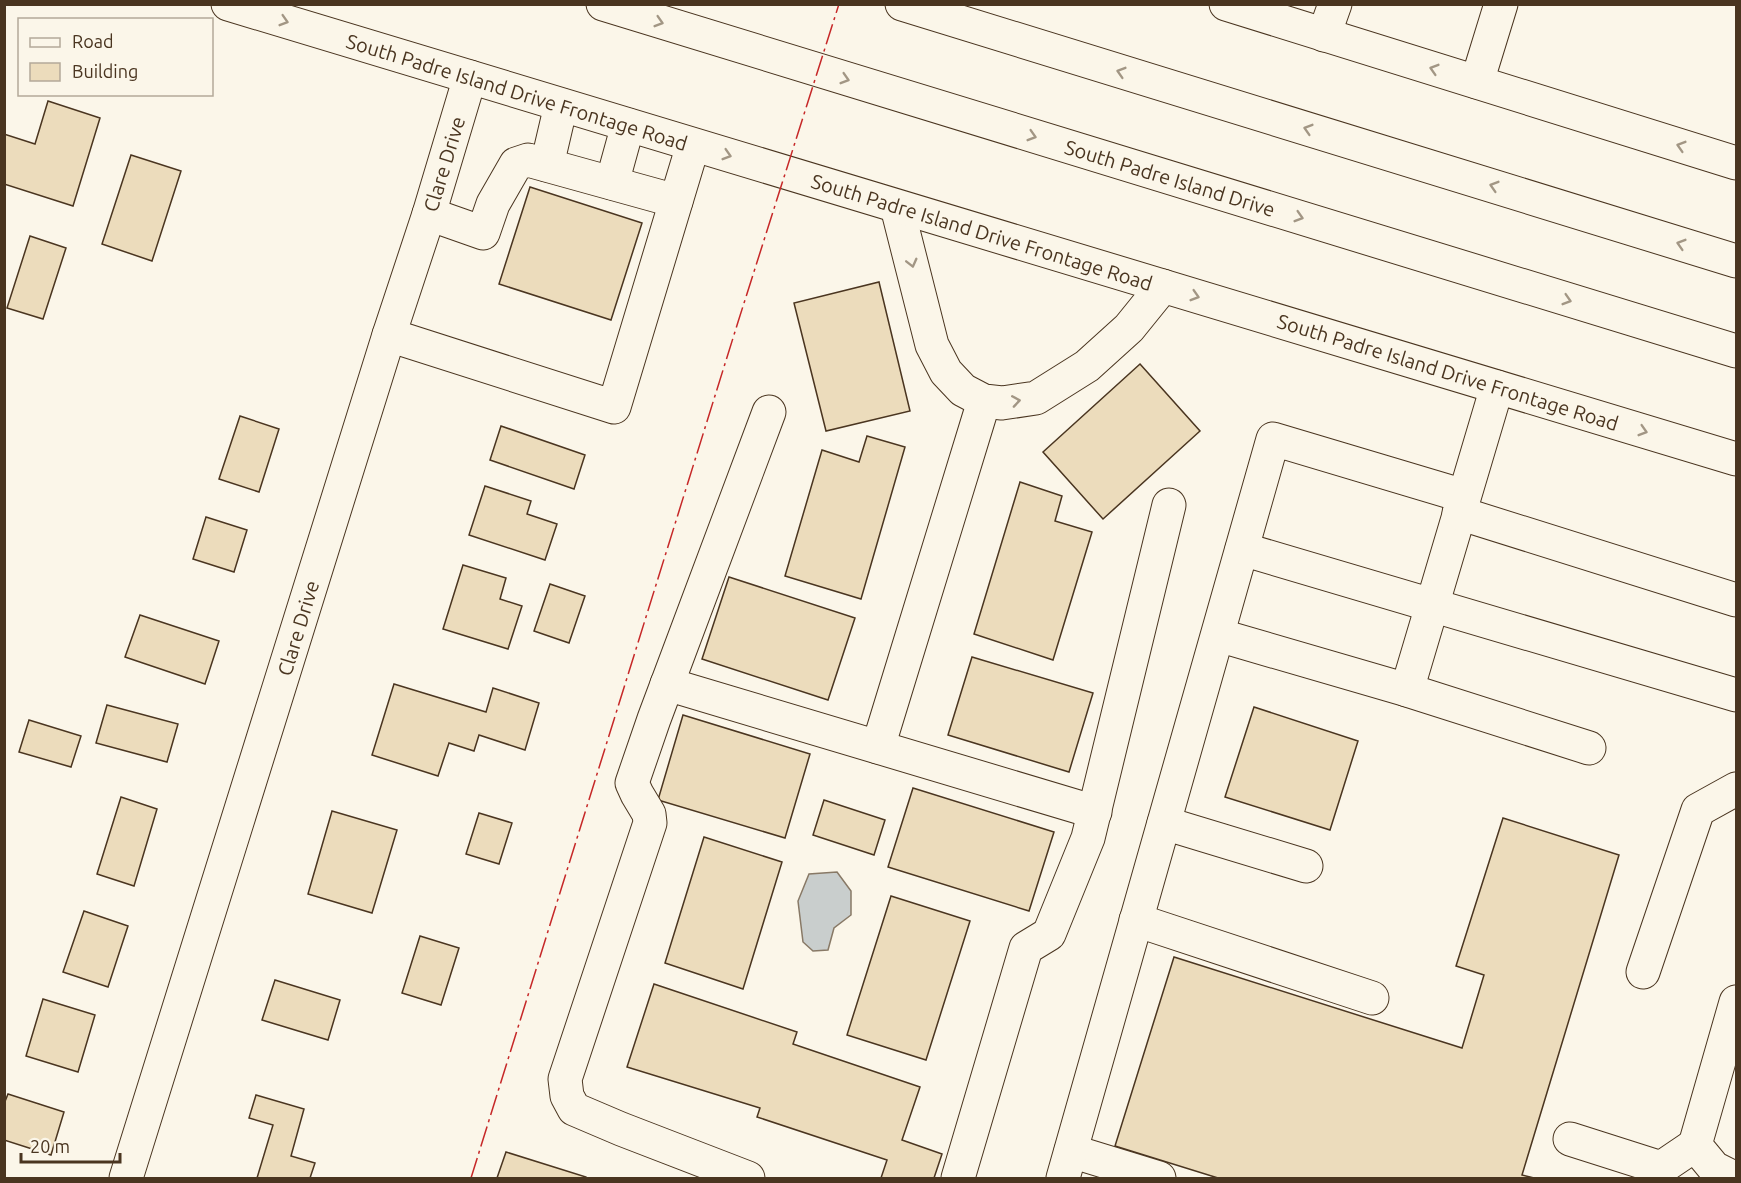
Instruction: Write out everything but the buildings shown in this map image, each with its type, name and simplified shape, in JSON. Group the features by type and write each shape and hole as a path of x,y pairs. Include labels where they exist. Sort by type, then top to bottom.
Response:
{"main road":[{"name":"South Padre Island Drive Frontage Road","path":"228,4 1737,459"},
{"name":"South Padre Island Drive","path":"603,4 1737,351"},
{"path":"902,4 1737,261"},
{"path":"1226,4 1737,163"},
{"path":"1324,35 1335,4"},
{"path":"1477,82 1501,4"},
{"name":"Clare Drive","path":"126,1179 470,77"},
{"path":"547,165 561,105"},
{"path":"612,183 627,125"},
{"path":"389,335 614,407 693,145"},
{"path":"429,214 483,233 493,204 516,164 528,160 676,201"},
{"path":"897,207 932,345 946,372 963,390 984,401 1002,403 1036,398 1088,366 1129,328 1163,286"},
{"path":"1407,690 1497,387"},
{"path":"878,747 984,401"},
{"path":"748,1179 574,1109 567,1096 565,1079 650,823 649,814 632,783 769,412"},
{"path":"1159,1179 1067,1165 1273,439 1737,600"},
{"path":"958,1179 1026,948 1049,934 1088,838 1168,506"},
{"path":"1242,549 1737,695"},
{"path":"1218,635 1407,690 1589,748"},
{"path":"667,684 1095,812"},
{"path":"1643,972 1698,810 1737,789"},
{"path":"1164,823 1306,866"},
{"path":"1136,920 1372,998"},
{"path":"1570,1139 1662,1168 1695,1145 1737,1002"},
{"path":"1695,1145 1714,1168 1734,1179"}],"shaded area":[{"path":"837,872 851,891 851,915 834,928 828,950 813,951 803,942 798,901 809,874"}],"power":[{"path":"471,1178 839,4"}]}
